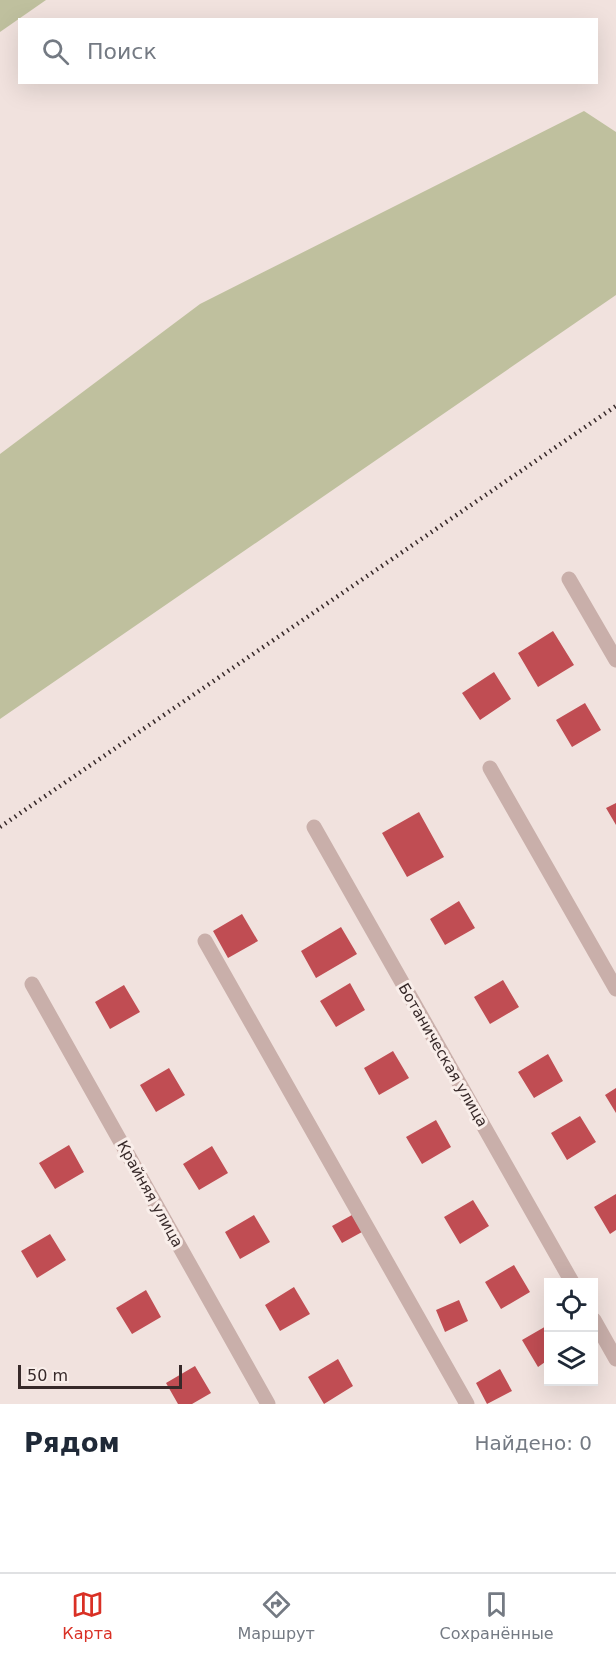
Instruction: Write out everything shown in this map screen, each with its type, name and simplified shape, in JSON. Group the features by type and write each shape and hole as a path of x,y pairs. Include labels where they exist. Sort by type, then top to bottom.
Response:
{"street":[{"path":"569,579 616,660"},
{"path":"490,768 616,989"},
{"name":"Ботаническая улица","path":"314,827 570,1278"},
{"path":"205,941 467,1404"},
{"name":"Крайняя улица","path":"32,984 268,1404"},
{"path":"598,1327 616,1359"}],"green space":[{"path":"0,0 46,0 18,18 0,32"},
{"path":"584,111 616,132 616,295 0,719 0,454 200,304"}],"building":[{"path":"553,631 574,665 538,687 518,653"},
{"path":"494,672 511,699 480,720 462,693"},
{"path":"585,703 601,730 572,747 556,720"},
{"path":"616,803 616,825 606,808"},
{"path":"419,812 444,857 407,877 382,833"},
{"path":"459,901 475,928 445,945 430,919"},
{"path":"242,914 258,941 228,958 213,931"},
{"path":"341,927 357,954 316,978 301,951"},
{"path":"503,980 519,1007 490,1024 474,997"},
{"path":"350,983 365,1010 336,1027 320,1001"},
{"path":"124,985 140,1012 110,1029 95,1002"},
{"path":"393,1051 409,1078 379,1095 364,1068"},
{"path":"548,1054 563,1081 534,1098 518,1072"},
{"path":"169,1068 185,1095 156,1112 140,1085"},
{"path":"616,1088 616,1113 605,1095"},
{"path":"580,1116 596,1142 567,1160 551,1133"},
{"path":"436,1120 451,1147 422,1164 406,1137"},
{"path":"69,1145 84,1172 55,1189 39,1163"},
{"path":"212,1146 228,1173 199,1190 183,1164"},
{"path":"616,1194 616,1230 610,1234 594,1207"},
{"path":"473,1200 489,1226 460,1244 444,1217"},
{"path":"254,1215 270,1242 240,1259 225,1232"},
{"path":"352,1215 362,1232 342,1243 332,1226"},
{"path":"50,1234 66,1260 37,1278 21,1251"},
{"path":"514,1265 530,1292 501,1309 485,1282"},
{"path":"294,1287 310,1314 280,1331 265,1305"},
{"path":"146,1290 161,1317 132,1334 116,1308"},
{"path":"459,1300 468,1321 445,1332 436,1310"},
{"path":"544,1327 544,1363 538,1367 522,1340"},
{"path":"338,1359 353,1386 324,1404 308,1377"},
{"path":"195,1366 211,1393 192,1404 178,1404 166,1383"},
{"path":"500,1369 512,1391 487,1404 476,1383"}],"railway":[{"path":"0,827 616,406"}]}
